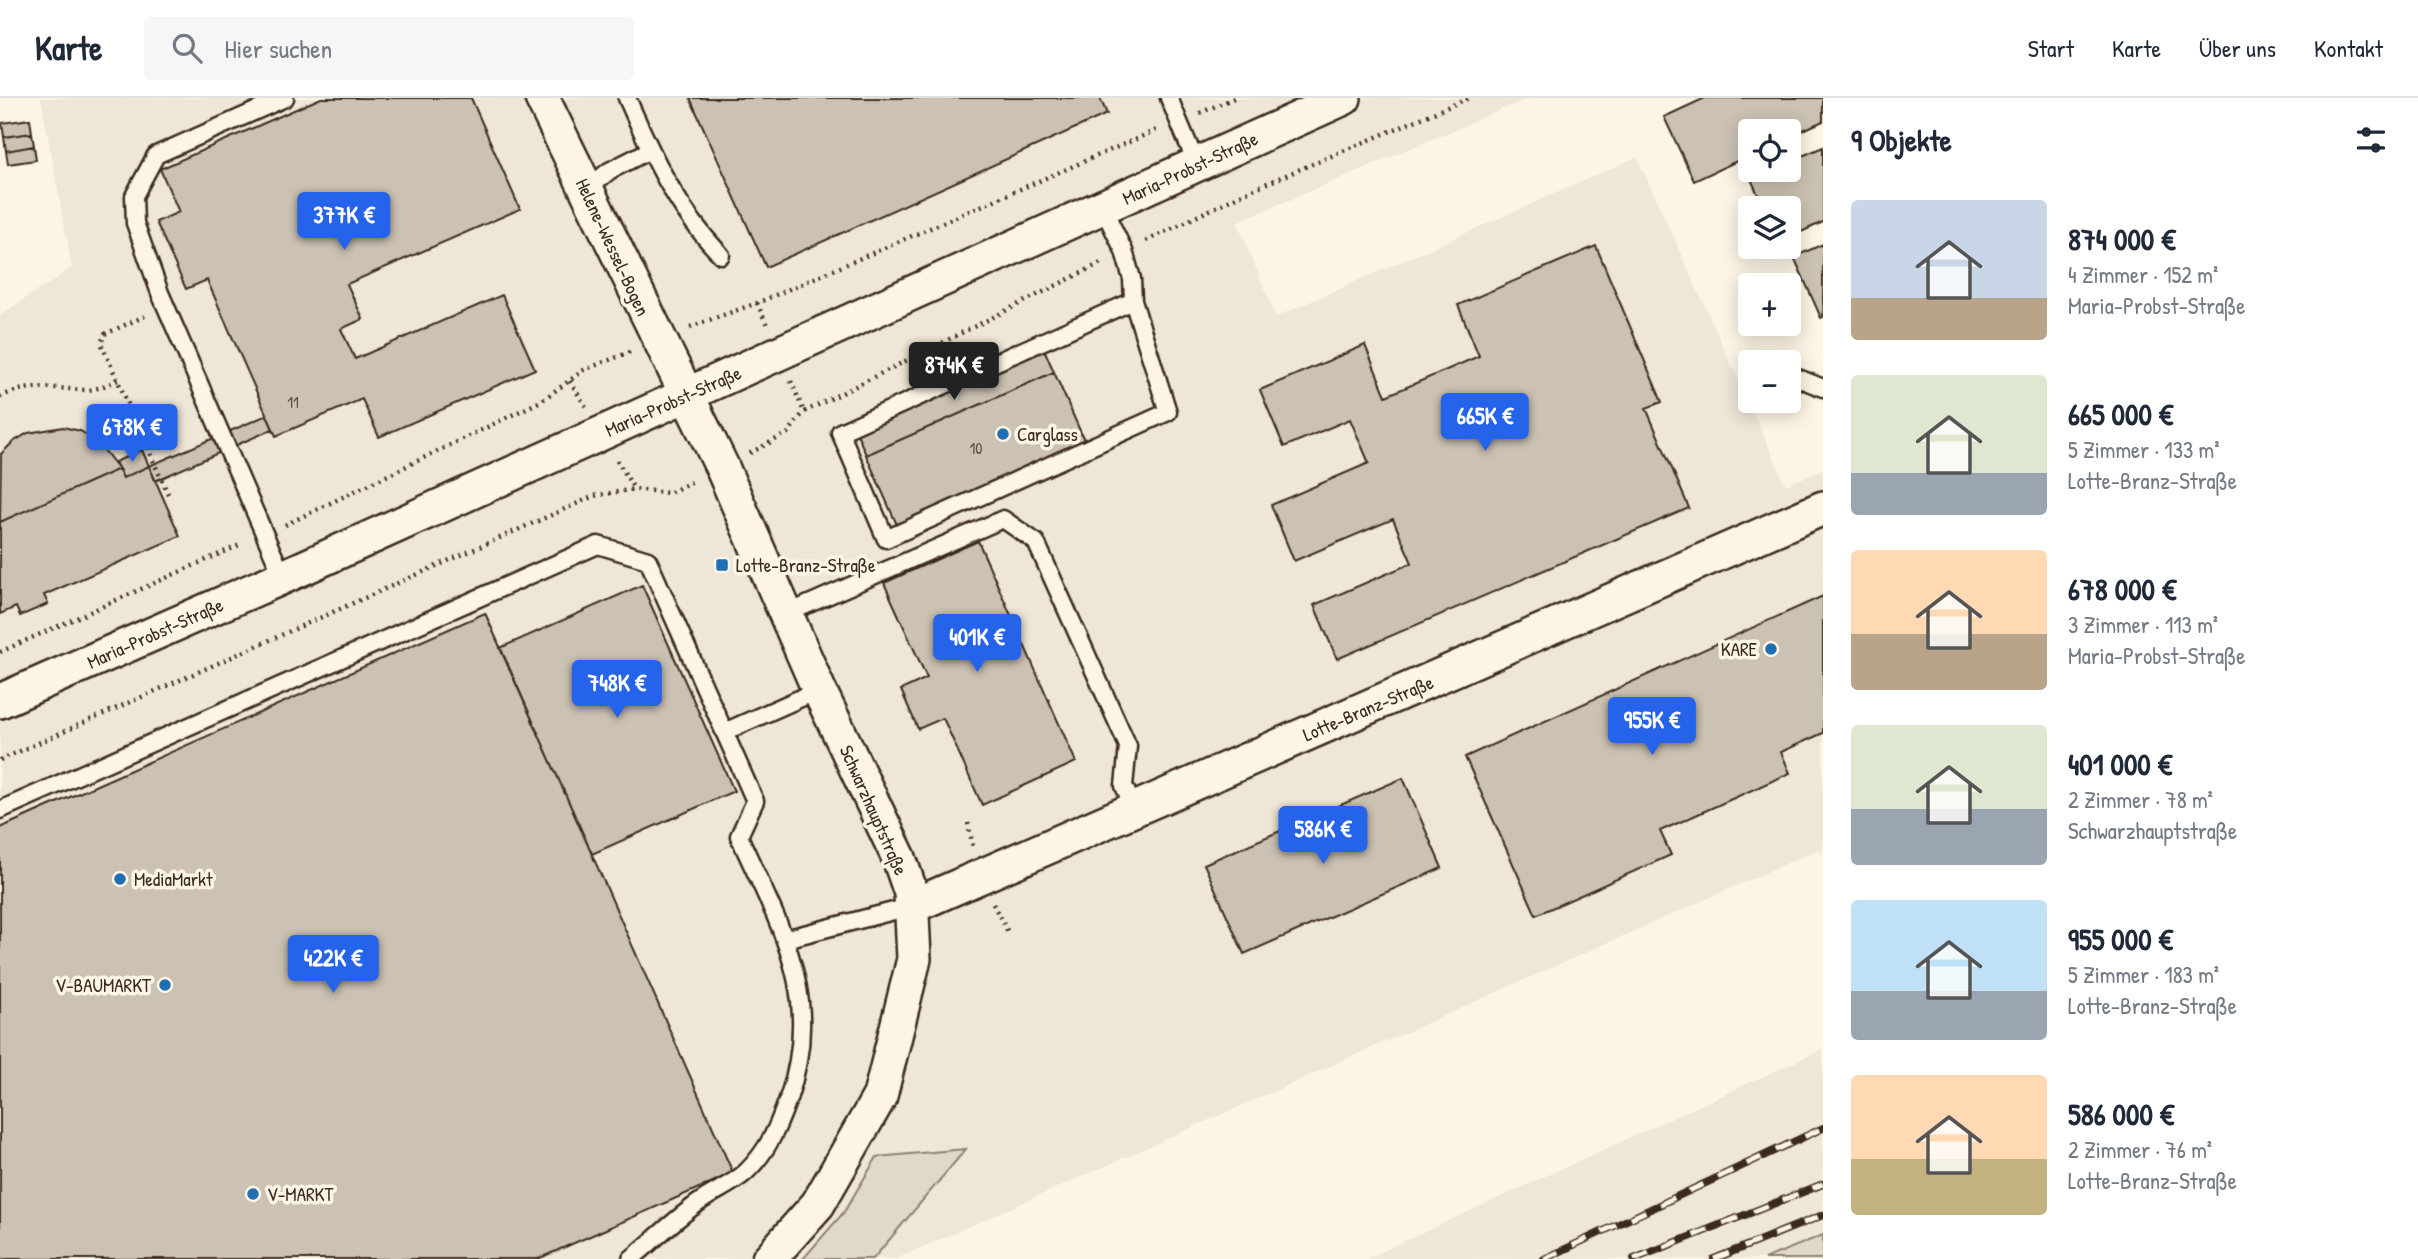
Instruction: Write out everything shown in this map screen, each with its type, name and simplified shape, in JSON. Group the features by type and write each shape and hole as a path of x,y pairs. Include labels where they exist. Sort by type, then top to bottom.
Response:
{"street":[{"name":"Helene-Wessel-Bogen","path":"542,98 686,396"},
{"name":"Maria-Probst-Straße","path":"0,701 283,577 1344,98"},
{"name":"Schwarzhauptstraße","path":"686,396 722,467 819,690 899,858 913,906 914,959 880,1096 818,1204 769,1259"},
{"name":"Lotte-Branz-Straße","path":"913,906 1134,808 1417,688 1823,508"}],"lane":[{"path":"283,577 165,307 135,223 134,195 156,155 262,116 285,98"},
{"path":"627,98 659,170 701,234 721,255"},
{"path":"1169,98 1197,165"},
{"path":"586,190 609,171 650,150"},
{"path":"1103,208 1124,251 1132,279 1133,301 1168,412 886,539 839,432 1133,301"},
{"path":"1801,379 1823,388"},
{"path":"786,614 1003,519 1036,542 1128,746 1124,786 1134,808"},
{"path":"0,810 598,545 648,560 755,801 739,836 785,939 801,990 803,1020 799,1068 773,1139 745,1174 699,1202 631,1259"},
{"path":"724,732 819,690"},
{"path":"785,939 913,906"}],"path":[{"path":"0,652 348,497 541,401 584,370 757,303 1234,98"},
{"path":"165,307 105,334 101,343 168,494"},
{"path":"0,397 20,389 55,386 88,390 118,380"}],"shaded area":[{"path":"41,98 1529,98 1237,222 1276,317 1637,157 1738,379 1738,413 1753,413 1786,485 1823,469 1823,856 1819,849 896,1259 0,1259 0,315 72,268"},
{"path":"1823,1049 1823,1259 1365,1259"},
{"path":"966,1149 873,1259 803,1259 844,1212 877,1157"},
{"path":"1823,1235 1823,1259 1764,1259"}],"building":[{"path":"321,98 471,98 520,209 347,284 363,319 341,329 355,359 502,295 535,369 379,437 362,399 276,436 207,280 186,289 156,222 179,212 160,169"},
{"path":"690,98 1100,98 1107,114 766,267"},
{"path":"1705,98 1823,98 1823,121 1801,131 1801,119 1738,119 1738,161 1694,181 1664,117"},
{"path":"30,119 32,133 4,137 2,123"},
{"path":"32,133 34,146 6,151 4,137"},
{"path":"34,146 36,160 8,164 6,151"},
{"path":"1823,147 1823,222 1801,232 1801,196 1759,196 1752,182 1801,182 1801,156"},
{"path":"1823,244 1821,318 1795,259 1801,259 1801,254"},
{"path":"1596,246 1662,402 1646,408 1689,508 1337,659 1314,605 1412,563 1393,519 1294,561 1271,505 1369,463 1350,419 1284,447 1260,390 1365,345 1386,396 1479,356 1458,305"},
{"path":"1044,349 1054,372 866,455 856,431"},
{"path":"1054,372 1085,442 897,525 866,455"},
{"path":"267,415 273,429 155,481 149,466"},
{"path":"63,427 80,431 96,440 119,469 0,522 1,454 13,442 28,433"},
{"path":"142,450 149,466 123,478 115,462"},
{"path":"149,466 180,536 44,595 48,604 20,616 16,607 0,614 0,522 119,469 123,478"},
{"path":"978,541 1076,762 982,805 943,718 918,729 901,690 927,678 884,583"},
{"path":"642,585 734,791 592,854 500,648"},
{"path":"1823,596 1823,733 1781,752 1790,773 1660,831 1671,855 1536,915 1465,757"},
{"path":"485,613 733,1173 538,1259 0,1259 0,828"},
{"path":"1403,778 1442,868 1244,954 1204,864"}],"railway":[{"path":"1544,1259 1823,1128"},
{"path":"1634,1259 1823,1184"},
{"path":"1714,1259 1823,1215"}],"place":[{"name":"Carglass","path":"1003,434"},
{"name":"Lotte-Branz-Straße","path":"722,565"},
{"name":"KARE","path":"1771,649"},
{"name":"MediaMarkt","path":"120,879"},
{"name":"V-BAUMARKT","path":"165,985"},
{"name":"V-MARKT","path":"253,1194"}]}
